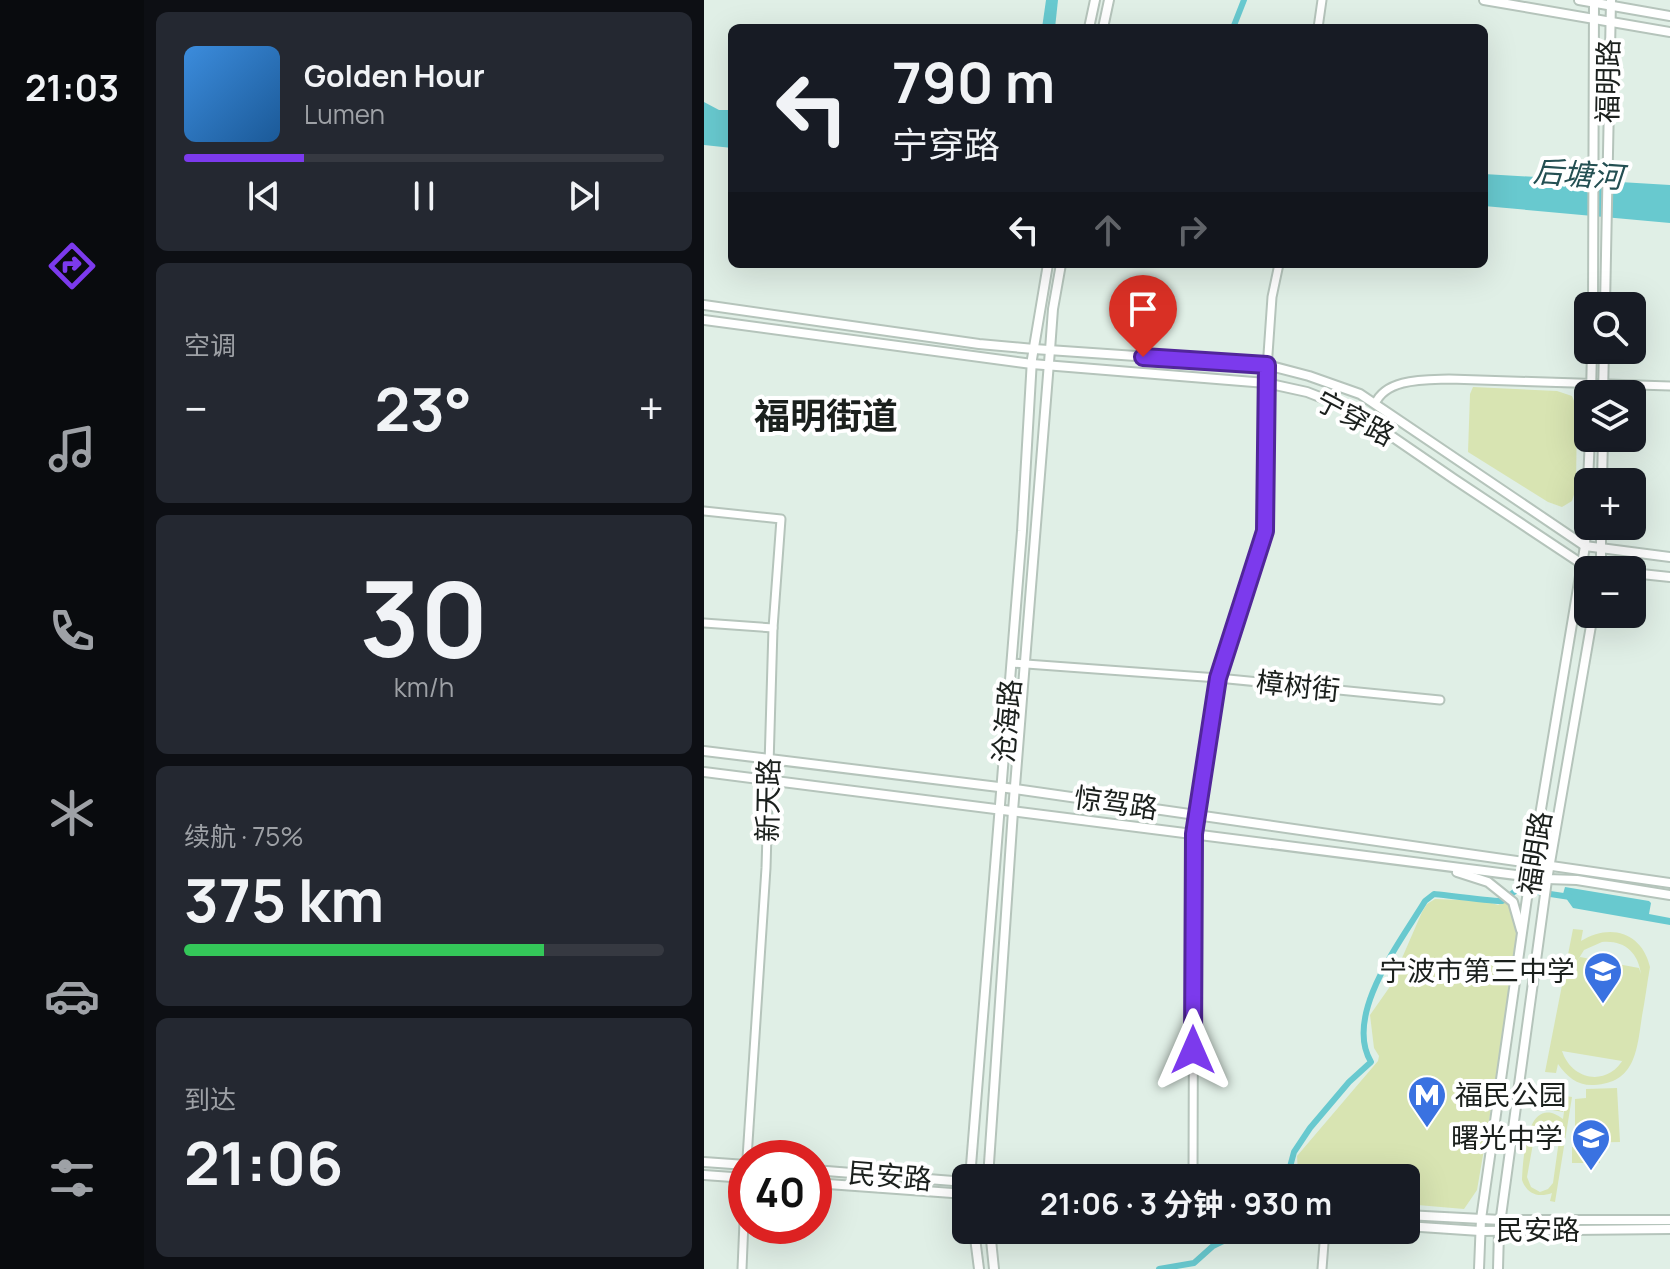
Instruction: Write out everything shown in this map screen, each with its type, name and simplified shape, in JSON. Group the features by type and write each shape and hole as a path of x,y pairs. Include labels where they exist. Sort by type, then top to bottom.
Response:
{"main road":[{"path":"1090,24 1095,0"},
{"path":"1104,24 1109,0"},
{"path":"1484,0 1670,32"},
{"path":"1579,0 1610,3 1670,16"},
{"name":"福明路","path":"1593,292 1594,1"},
{"name":"福明路","path":"1605,292 1610,3"},
{"name":"沧海路","path":"971,1164 1012,663 1032,364 1047,268"},
{"name":"沧海路","path":"989,1164 1013,811 1053,309 1060,268"},
{"name":"宁穿路","path":"704,305 979,344 1267,365 1309,376 1360,394 1585,546"},
{"name":"宁穿路","path":"704,320 1032,364 1266,383 1307,392 1365,418 1574,559"},
{"name":"福明路","path":"1583,556 1589,452"},
{"path":"1601,540 1601,556"},
{"path":"1585,546 1670,557"},
{"path":"1646,574 1670,577"},
{"name":"福明路","path":"1479,1269 1481,1219 1532,863 1574,612"},
{"name":"福明路","path":"1498,1269 1499,1231 1549,866 1591,628"},
{"name":"惊驾路","path":"704,751 1002,787 1670,883"},
{"name":"惊驾路","path":"704,772 1547,880 1577,880 1670,895"},
{"path":"1437,865 1488,882 1510,899 1522,934"},
{"path":"704,1162 728,1164"},
{"name":"民安路","path":"832,1171 952,1181"},
{"path":"704,1175 728,1175"},
{"name":"民安路","path":"832,1184 952,1193"},
{"name":"民安路","path":"1420,1216 1501,1220 1670,1220"},
{"name":"民安路","path":"1420,1227 1480,1231 1670,1229"},
{"path":"976,1244 979,1269"},
{"path":"991,1244 994,1269"}],"street":[{"path":"1319,24 1322,0"},
{"path":"1193,1164 1194,834 1218,678 1265,531 1266,383 1272,297 1278,268"},
{"name":"宁穿路","path":"1375,404 1379,395 1389,388 1424,381 1574,382"},
{"name":"宁穿路","path":"1646,385 1670,386"},
{"name":"新天路","path":"704,511 781,519 773,628 766,868 748,1140"},
{"path":"704,623 773,628"},
{"name":"樟树街","path":"1012,663 1218,678 1440,700"},
{"path":"742,1269 743,1244"},
{"path":"1322,1269 1324,1244"}],"green space":[{"path":"1473,387 1557,391 1572,396 1574,452 1576,452 1572,501 1562,507 1548,502 1468,452 1470,394"},
{"name":"福民公园","path":"1435,899 1485,901 1498,905 1509,899 1521,934 1477,1190 1464,1209 1420,1205 1420,1164 1297,1164 1297,1156 1378,1061 1370,1015 1389,988 1427,904"},
{"path":"1573,929 1583,930 1581,941 1613,932 1632,939 1646,955 1650,967 1632,1062 1619,1078 1594,1085 1573,1080 1558,1064 1556,1073 1545,1072","holes":["1602,942 1617,943 1629,949 1637,959 1641,974 1639,968 1580,957 1576,963 1584,950","1562,1051 1622,1061 1609,1073 1591,1077 1574,1069"]},
{"path":"1617,1088 1620,1142 1575,1143 1575,1099 1586,1098 1586,1089"},
{"path":"1539,1092 1572,1097 1555,1202 1550,1201 1552,1193 1534,1194 1524,1185 1524,1157 1534,1120 1542,1114 1551,1113 1563,1119 1566,1097 1563,1112 1536,1107","holes":["1546,1121 1555,1123 1560,1133 1553,1183 1540,1192 1531,1187 1527,1177 1536,1127"]},
{"path":"1572,1147 1600,1147 1600,1163 1572,1163"}],"water":[{"path":"1046,0 1058,0 1055,24 1043,24"},
{"path":"704,102 719,110 728,110 728,148 704,145"},
{"path":"1488,174 1670,185 1670,223 1488,206"},
{"path":"1565,887 1649,901 1649,914 1670,918 1670,925 1573,908 1563,894"}],"waterway":[{"path":"1235,24 1244,0"},
{"path":"1291,1164 1294,1152 1310,1128 1349,1082 1371,1062 1364,1043 1369,1001 1390,957 1425,901 1434,894 1502,901 1518,889 1570,897"},
{"path":"1159,1269 1194,1263 1217,1244"}],"place":[{"name":"宁波市第三中学","path":"1603,1005"},
{"name":"福民公园","path":"1427,1129"},
{"name":"曙光中学","path":"1591,1172"}],"district":[{"name":"福明街道","path":"826,416"}],"route":[{"path":"1143,357 1267,365 1265,531 1218,678 1196,814 1193,1050"}],"water label":[{"name":"后塘河","path":"1578,175"}]}
